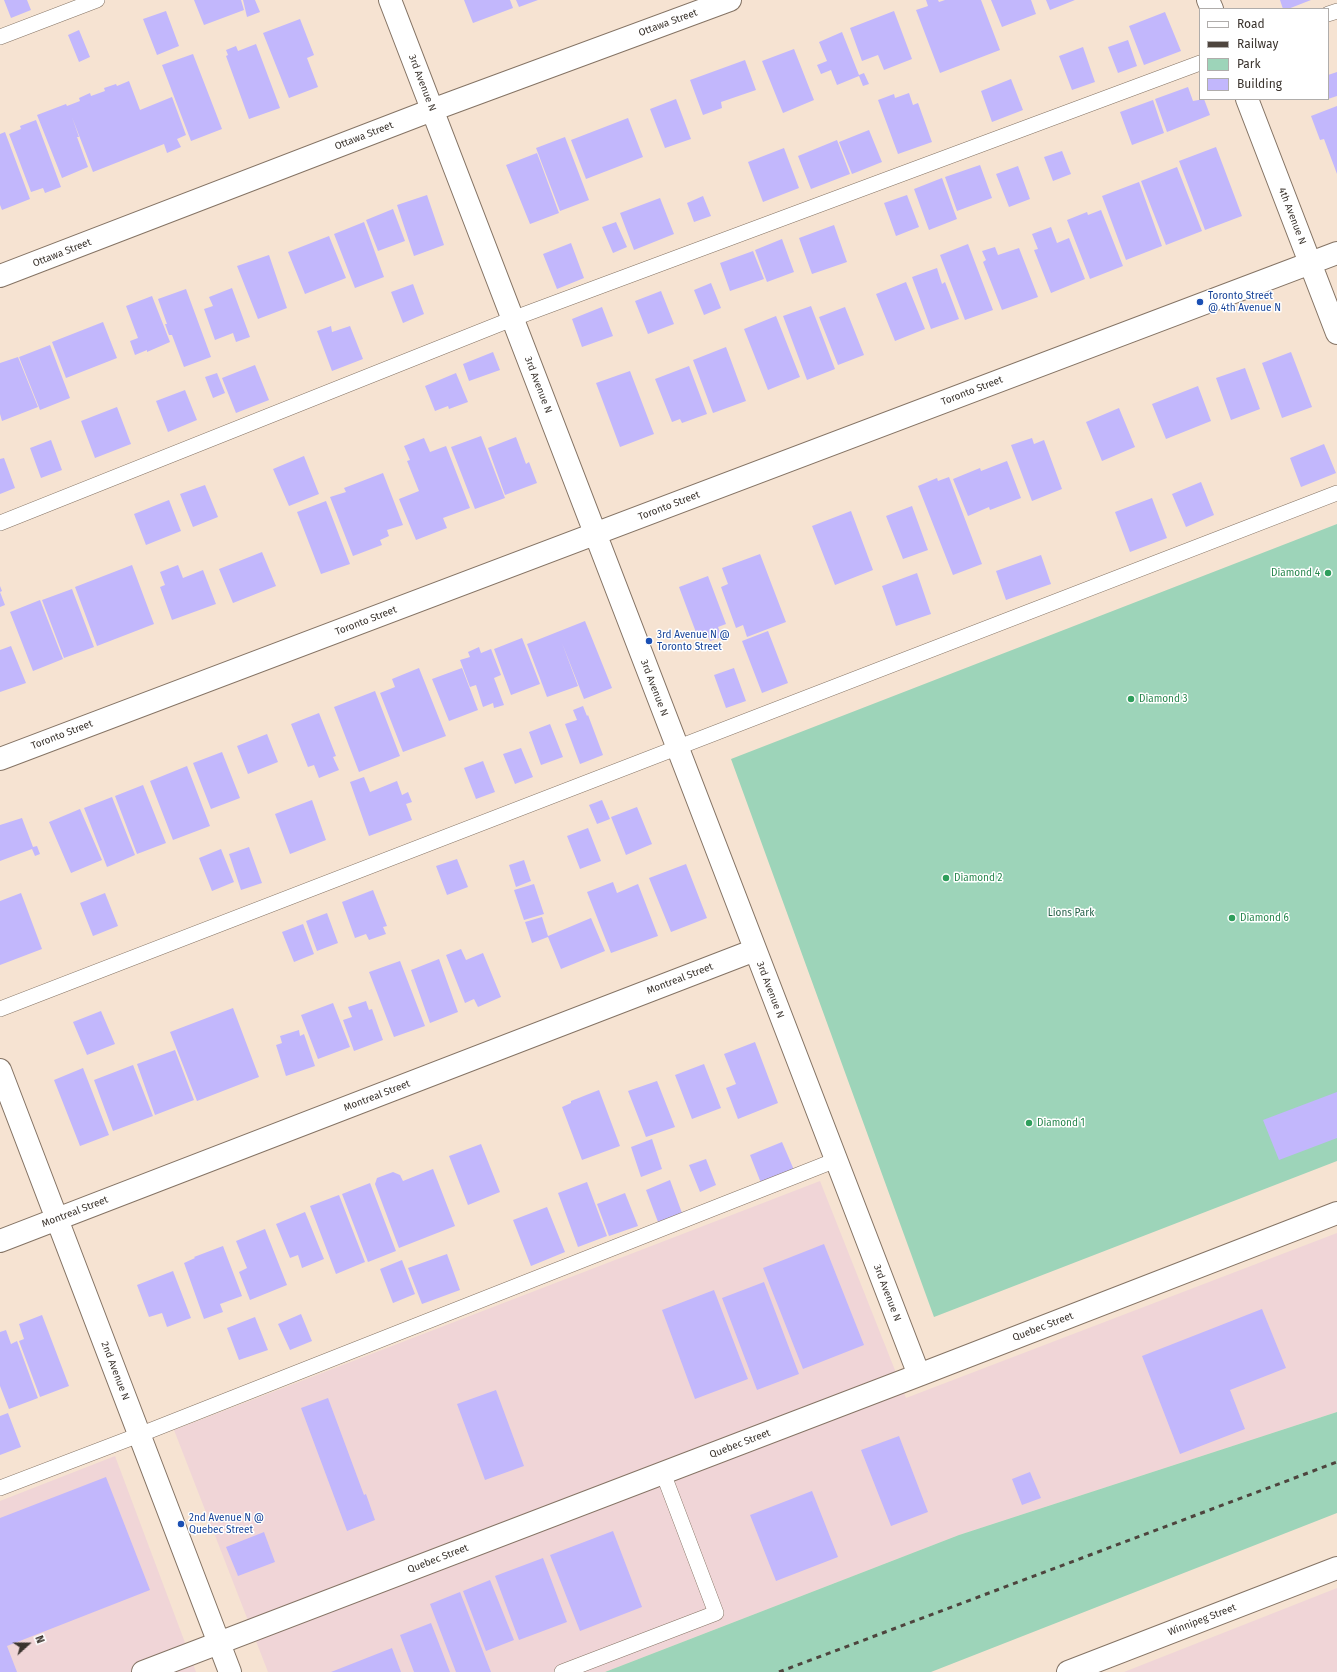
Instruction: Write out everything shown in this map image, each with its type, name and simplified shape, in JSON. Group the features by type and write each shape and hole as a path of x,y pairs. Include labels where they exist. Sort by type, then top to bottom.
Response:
{"street":[{"name":"3rd Avenue N","path":"390,0 919,1375"},
{"name":"Ottawa Street","path":"0,276 432,110 730,0"},
{"name":"4th Avenue N","path":"1247,100 1337,333"},
{"name":"Toronto Street","path":"0,759 1337,253"},
{"name":"Montreal Street","path":"0,1241 755,950"},
{"name":"2nd Avenue N","path":"0,1070 230,1672"},
{"name":"Quebec Street","path":"142,1672 919,1375 1337,1213"},
{"name":"Winnipeg Street","path":"1068,1672 1337,1568"}],"lane":[{"path":"0,37 97,0"},
{"path":"0,523 512,319 1199,63"},
{"path":"0,1009 1337,493"},
{"path":"0,1488 139,1435 836,1160"},
{"path":"562,1672 716,1613 663,1473"}],"shaded area":[{"path":"820,1181 906,1398 1337,1233 1337,1412 959,1535 605,1672 268,1672 174,1430"},
{"path":"115,1456 196,1672 0,1672 0,1501"},
{"path":"1337,1588 1337,1672 1124,1672"}],"green space":[{"name":"Lions Park","path":"1337,524 1337,1161 934,1317 731,759"},
{"path":"1337,1412 1337,1513 931,1672 605,1672 959,1535"}],"building":[{"path":"4,0 27,0 31,10 11,18"},
{"path":"194,0 241,0 244,10 204,25"},
{"path":"243,0 255,0 260,12 247,17"},
{"path":"464,0 510,0 513,8 473,23"},
{"path":"516,0 538,0 519,7"},
{"path":"926,0 938,0 939,2 945,0 981,0 1000,50 940,73 916,10 928,6"},
{"path":"991,0 1031,0 1036,14 1002,27"},
{"path":"1046,0 1075,0 1050,10"},
{"path":"1280,0 1311,0 1291,8 1283,8"},
{"path":"166,11 179,46 157,55 143,19"},
{"path":"894,11 912,59 884,70 878,55 862,61 850,28"},
{"path":"1165,12 1181,51 1144,65 1129,26"},
{"path":"300,19 314,55 307,58 318,87 289,98 263,33"},
{"path":"79,30 90,57 79,62 68,35"},
{"path":"842,32 859,75 864,73 869,84 863,86 859,76 837,85 831,70 821,74 817,65 827,61 819,42"},
{"path":"1128,40 1137,66 1118,73 1108,47"},
{"path":"256,44 280,108 249,119 226,56 228,55 226,50 236,46 238,51"},
{"path":"1083,47 1095,82 1072,90 1059,56"},
{"path":"794,49 814,100 783,113 762,61"},
{"path":"193,54 222,129 191,141 162,65"},
{"path":"745,60 756,90 721,102 722,108 703,115 690,80"},
{"path":"1337,72 1337,96 1329,99 1329,75"},
{"path":"1011,79 1023,110 992,122 981,91"},
{"path":"129,81 140,110 172,97 186,135 177,139 181,147 167,153 164,144 93,172 72,117 79,137 77,137 88,167 62,178 37,115 66,104 67,106 80,101 79,98 90,93 91,96 105,91 104,88 116,84 117,86"},
{"path":"1188,87 1193,101 1204,100 1210,115 1167,132 1155,99"},
{"path":"909,93 913,105 918,103 932,142 898,154 878,100 894,94 895,98"},
{"path":"676,99 691,139 665,148 650,109"},
{"path":"1153,100 1164,133 1132,145 1120,112"},
{"path":"1337,106 1337,174 1324,139 1320,140 1311,116"},
{"path":"628,118 643,157 586,179 571,140"},
{"path":"36,120 61,187 45,193 43,188 31,192 9,134 21,129 20,126"},
{"path":"869,130 882,162 852,174 839,142"},
{"path":"5,132 30,199 2,210 0,205 0,134"},
{"path":"565,137 589,200 560,211 536,148"},
{"path":"837,140 850,174 811,189 798,156"},
{"path":"1216,147 1242,216 1205,230 1179,161"},
{"path":"784,148 799,188 763,202 748,162"},
{"path":"1062,151 1071,174 1053,181 1044,157"},
{"path":"537,153 559,213 530,224 506,165"},
{"path":"980,165 992,198 957,211 945,177"},
{"path":"1018,166 1030,199 1009,207 996,174"},
{"path":"1177,167 1202,231 1166,245 1141,181"},
{"path":"942,178 957,219 929,230 914,189"},
{"path":"1139,182 1162,246 1126,260 1102,196"},
{"path":"427,195 444,245 414,256 397,205"},
{"path":"907,195 919,227 896,236 884,203"},
{"path":"703,196 711,216 694,222 687,203"},
{"path":"660,198 674,234 634,250 620,213"},
{"path":"393,209 405,241 378,251 366,220"},
{"path":"1101,210 1123,266 1090,279 1067,220 1087,212 1088,215"},
{"path":"364,222 384,277 355,288 334,234"},
{"path":"616,222 627,247 613,253 602,227"},
{"path":"834,225 847,262 812,274 799,238"},
{"path":"1051,227 1057,243 1069,238 1085,279 1051,293 1034,250 1038,249 1032,234"},
{"path":"329,236 346,278 305,294 288,252"},
{"path":"782,239 794,272 767,282 755,250"},
{"path":"571,243 584,278 557,289 543,254"},
{"path":"968,244 993,310 965,320 940,255"},
{"path":"995,247 998,255 1019,248 1038,297 1002,310 983,262 986,260 982,251"},
{"path":"753,251 764,279 730,291 720,263"},
{"path":"269,255 287,308 258,319 237,266"},
{"path":"937,268 942,284 945,282 959,319 931,329 912,277"},
{"path":"906,282 925,329 895,341 876,294"},
{"path":"711,283 721,308 704,315 694,290"},
{"path":"413,284 424,314 403,323 391,292"},
{"path":"232,288 250,337 236,342 233,333 215,340 204,309 213,306 209,297"},
{"path":"186,289 211,357 184,367 172,335 169,335 165,324 167,324 158,299"},
{"path":"661,291 674,324 648,334 635,301"},
{"path":"152,296 170,342 147,352 147,350 135,355 130,341 138,338 126,306"},
{"path":"811,306 835,369 807,380 783,316"},
{"path":"602,307 613,336 582,347 572,319"},
{"path":"845,307 864,355 838,365 819,317"},
{"path":"776,316 800,377 768,390 744,329"},
{"path":"103,322 117,358 66,378 52,342"},
{"path":"331,326 332,332 350,326 363,359 332,371 317,331"},
{"path":"50,345 70,398 40,410 19,357"},
{"path":"726,347 746,401 713,413 693,360"},
{"path":"493,352 500,370 469,381 463,364"},
{"path":"1291,352 1312,407 1282,418 1262,363"},
{"path":"18,357 38,407 2,421 0,414 0,363"},
{"path":"255,365 269,400 236,413 222,378"},
{"path":"689,366 707,414 682,423 680,419 672,422 655,379"},
{"path":"1245,368 1260,409 1231,420 1216,378"},
{"path":"630,371 654,434 620,447 596,383"},
{"path":"217,373 225,393 213,398 205,377"},
{"path":"456,373 468,402 449,409 448,406 435,411 425,386"},
{"path":"1198,386 1211,421 1166,439 1152,404"},
{"path":"185,390 197,420 168,432 156,401"},
{"path":"117,407 131,444 95,458 81,421"},
{"path":"1119,408 1135,447 1102,461 1086,422"},
{"path":"481,436 505,498 475,509 451,447"},
{"path":"516,437 526,464 529,462 537,483 505,495 488,448"},
{"path":"424,438 430,452 446,446 470,508 443,518 447,528 416,540 399,499 419,491 407,461 410,460 404,446"},
{"path":"1032,438 1034,444 1044,440 1062,489 1032,501 1011,445"},
{"path":"51,440 62,470 41,478 30,448"},
{"path":"1324,444 1336,473 1301,487 1290,458"},
{"path":"304,456 319,494 289,506 273,469"},
{"path":"4,458 15,488 0,494 0,459"},
{"path":"1007,461 1021,498 990,510 989,507 968,516 953,479 980,468 981,471"},
{"path":"383,473 403,525 387,530 389,536 380,540 382,545 353,556 330,497 346,492 344,488"},
{"path":"949,477 982,564 953,575 918,486 937,478 938,481"},
{"path":"1201,482 1214,515 1186,527 1172,494"},
{"path":"205,485 218,517 193,527 180,494"},
{"path":"1152,498 1167,538 1130,552 1115,512"},
{"path":"169,500 181,531 146,545 134,514"},
{"path":"326,501 350,564 321,574 297,512"},
{"path":"912,506 928,550 903,559 886,516"},
{"path":"851,511 873,570 835,585 812,526"},
{"path":"262,552 276,586 233,603 219,569"},
{"path":"760,554 786,622 747,637 743,625 736,628 721,587 728,584 722,568"},
{"path":"1041,555 1051,584 1006,600 996,571"},
{"path":"132,565 154,624 97,646 75,587"},
{"path":"178,565 183,578 203,570 216,604 172,620 160,587 165,585 160,572"},
{"path":"917,573 931,614 896,626 882,586"},
{"path":"708,576 726,624 718,627 722,637 710,641 706,632 697,635 679,587"},
{"path":"72,589 94,647 64,658 42,600"},
{"path":"0,592 5,605 0,607"},
{"path":"40,600 63,659 33,671 10,612"},
{"path":"585,621 612,688 584,699 562,643 578,686 547,697 527,644"},
{"path":"768,631 788,683 762,693 742,641"},
{"path":"522,638 540,684 511,695 494,649"},
{"path":"11,646 26,683 0,692 0,650"},
{"path":"479,647 481,653 491,649 501,675 494,678 504,705 494,708 493,703 483,707 476,685 470,687 460,660 470,657 468,652"},
{"path":"419,668 446,736 403,752 380,693 395,687 392,679"},
{"path":"462,668 478,710 449,721 432,679"},
{"path":"734,668 746,701 726,708 714,675"},
{"path":"375,691 400,756 359,772 334,707"},
{"path":"583,706 587,716 588,715 603,755 580,764 565,724 577,720 573,710"},
{"path":"319,713 336,756 333,757 339,770 319,778 314,765 308,767 291,724"},
{"path":"550,724 563,757 541,765 529,732"},
{"path":"267,734 278,762 248,774 237,746"},
{"path":"521,748 533,777 515,784 503,754"},
{"path":"222,752 240,798 211,809 193,763"},
{"path":"483,761 495,792 476,799 464,768"},
{"path":"187,766 210,826 173,840 150,781"},
{"path":"364,777 370,792 397,781 402,795 408,792 412,802 406,804 412,820 369,836 350,782"},
{"path":"143,785 166,843 137,854 115,796"},
{"path":"112,797 135,855 107,867 84,808"},
{"path":"312,800 326,840 290,854 275,814"},
{"path":"602,800 610,819 597,824 589,805"},
{"path":"637,807 652,844 626,855 611,817"},
{"path":"80,809 102,860 71,873 49,822"},
{"path":"22,818 33,847 37,846 40,854 35,856 32,849 0,861 0,825"},
{"path":"588,828 601,861 580,869 567,836"},
{"path":"249,847 262,883 241,890 229,854"},
{"path":"221,849 234,882 212,891 199,858"},
{"path":"457,859 468,887 447,895 436,866"},
{"path":"524,860 531,881 516,887 509,865"},
{"path":"686,864 707,918 671,932 649,878"},
{"path":"613,882 617,893 638,884 658,936 611,953 587,892"},
{"path":"534,884 544,914 524,920 514,890"},
{"path":"373,890 387,926 383,927 386,934 369,940 366,934 355,938 342,902"},
{"path":"21,893 42,949 0,965 0,901"},
{"path":"105,893 118,926 93,936 80,903"},
{"path":"327,913 338,943 317,951 306,921"},
{"path":"542,917 548,936 591,918 605,951 561,969 548,937 532,943 525,922"},
{"path":"303,924 314,954 294,962 282,932"},
{"path":"461,949 466,960 483,953 501,997 478,1007 474,999 465,1003 446,955"},
{"path":"439,959 458,1012 430,1023 411,970"},
{"path":"400,961 425,1026 394,1037 369,972"},
{"path":"366,1001 369,1010 372,1009 383,1040 354,1051 343,1020 352,1017 348,1007"},
{"path":"333,1003 350,1047 318,1059 301,1015"},
{"path":"233,1008 259,1077 197,1101 170,1032"},
{"path":"101,1011 115,1044 87,1055 73,1022"},
{"path":"299,1030 300,1036 304,1034 315,1066 286,1076 276,1045 282,1043 280,1036"},
{"path":"755,1042 778,1103 738,1119 726,1088 736,1084 724,1054"},
{"path":"175,1050 194,1100 155,1115 137,1064"},
{"path":"704,1064 721,1108 692,1119 675,1075"},
{"path":"133,1065 153,1116 113,1131 94,1080"},
{"path":"83,1068 109,1135 80,1146 54,1080"},
{"path":"657,1081 675,1127 646,1137 628,1091"},
{"path":"599,1090 620,1146 582,1160 562,1107 571,1103 571,1101"},
{"path":"1337,1092 1337,1138 1279,1160 1263,1120"},
{"path":"652,1139 662,1169 641,1177 631,1147"},
{"path":"782,1142 794,1170 761,1183 750,1155"},
{"path":"481,1144 500,1192 468,1205 449,1156"},
{"path":"706,1159 716,1185 700,1192 689,1165"},
{"path":"433,1169 455,1226 399,1248 375,1184 377,1178 393,1172 400,1175 403,1181"},
{"path":"670,1180 682,1213 658,1222 646,1190"},
{"path":"587,1182 607,1236 578,1247 558,1193"},
{"path":"370,1183 396,1251 368,1262 342,1194"},
{"path":"625,1193 638,1226 609,1236 597,1204"},
{"path":"339,1195 365,1262 336,1274 310,1206"},
{"path":"547,1207 565,1252 531,1266 513,1220"},
{"path":"305,1212 324,1259 302,1268 298,1255 290,1258 276,1224"},
{"path":"265,1229 287,1285 250,1300 239,1272 247,1268 236,1241"},
{"path":"824,1244 864,1345 803,1369 763,1268"},
{"path":"223,1246 242,1296 220,1304 223,1312 204,1319 184,1263 195,1258 194,1257"},
{"path":"447,1254 460,1290 422,1304 408,1268"},
{"path":"402,1260 415,1294 393,1303 380,1269"},
{"path":"173,1271 191,1318 167,1327 162,1313 149,1317 137,1285"},
{"path":"764,1282 799,1374 757,1390 722,1298"},
{"path":"714,1290 748,1379 695,1399 662,1310"},
{"path":"1262,1309 1286,1368 1230,1390 1245,1429 1180,1454 1142,1356"},
{"path":"301,1314 312,1341 290,1350 278,1324"},
{"path":"42,1315 69,1386 40,1397 19,1341 24,1339 19,1324"},
{"path":"255,1317 268,1350 239,1360 227,1328"},
{"path":"6,1330 11,1344 17,1341 38,1398 9,1409 0,1386 0,1332"},
{"path":"496,1390 524,1466 485,1480 457,1404"},
{"path":"328,1398 364,1495 366,1494 375,1520 347,1531 301,1408"},
{"path":"8,1413 21,1447 0,1455 0,1416"},
{"path":"899,1436 928,1512 891,1526 861,1450"},
{"path":"1030,1472 1041,1498 1022,1505 1012,1479"},
{"path":"106,1477 150,1590 7,1646 17,1672 0,1672 0,1518"},
{"path":"812,1491 838,1557 776,1581 750,1515"},
{"path":"613,1531 642,1607 580,1631 550,1555"},
{"path":"264,1532 275,1562 238,1576 226,1547"},
{"path":"543,1558 567,1622 519,1640 495,1576"},
{"path":"490,1580 514,1640 486,1651 463,1591"},
{"path":"460,1592 491,1672 456,1672 430,1604"},
{"path":"431,1623 450,1672 414,1672 400,1635"},
{"path":"392,1648 401,1672 331,1672"}],"railway":[{"path":"779,1672 1337,1462"}],"place":[{"name":"Toronto Street @ 4th Avenue N","path":"1200,302"},
{"name":"Diamond 4","path":"1328,573"},
{"name":"3rd Avenue N @ Toronto Street","path":"649,641"},
{"name":"Diamond 3","path":"1131,699"},
{"name":"Diamond 2","path":"946,878"},
{"name":"Diamond 6","path":"1232,918"},
{"name":"Diamond 1","path":"1029,1123"},
{"name":"2nd Avenue N @ Quebec Street","path":"181,1524"}]}
